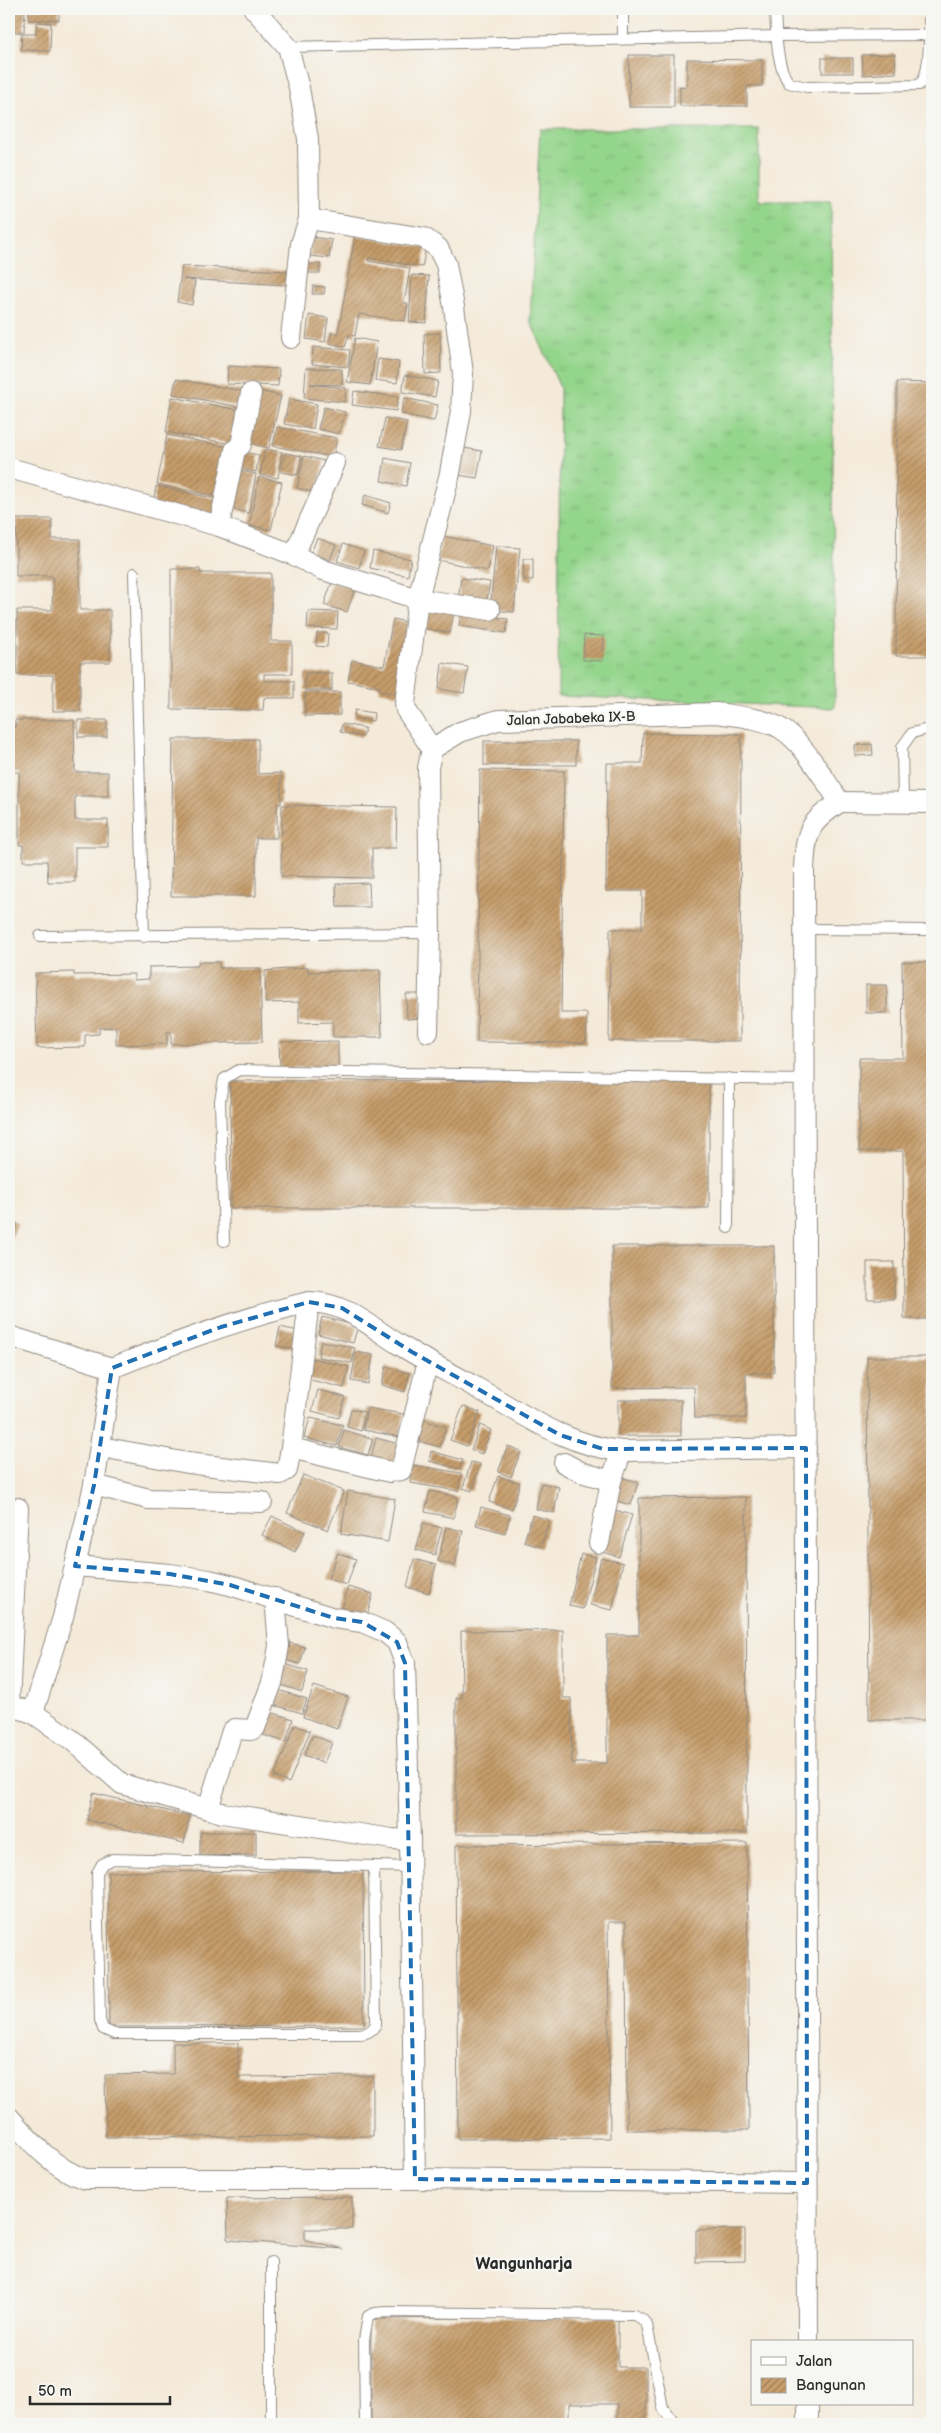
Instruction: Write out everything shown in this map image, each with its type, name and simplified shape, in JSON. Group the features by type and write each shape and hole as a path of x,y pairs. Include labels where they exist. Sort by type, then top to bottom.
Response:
{"street":[{"path":"254,9 288,48 299,88 308,139 309,219 301,244 291,338"},
{"path":"309,219 424,238 438,248 446,264 456,314 463,373 462,411 450,473 418,599 406,704 406,710 432,749 428,768 430,933 428,1032"},
{"path":"219,526 236,450 241,445 251,393"},
{"path":"294,555 334,463"},
{"path":"9,468 219,526 294,555 323,570 418,599 490,610"},
{"name":"Jalan Jababeka IX-B","path":"432,749 460,732 498,720 716,713 750,718 780,727 795,739 840,802"},
{"path":"808,2340 804,869 812,824 821,815 840,802 932,803"},
{"path":"9,1336 112,1368 163,1347 221,1327 309,1302 333,1304 428,1361 560,1435 603,1449 622,1451 806,1448"},
{"path":"101,1447 188,1463 280,1474 287,1470 309,1302"},
{"path":"291,1448 390,1472 401,1470 428,1361"},
{"path":"33,1714 63,1616 94,1485 112,1368"},
{"path":"599,1543 611,1481 622,1451"},
{"path":"564,1463 581,1472 611,1481"},
{"path":"94,1485 149,1500 262,1502"},
{"path":"18,1508 9,1705 33,1714 72,1740 122,1784 222,1813 410,1840"},
{"path":"75,1566 189,1577 230,1585 334,1618 362,1622 385,1632 397,1642 405,1663 411,1867 416,2179"},
{"path":"208,1809 232,1731 235,1729 251,1730 255,1728 272,1683 279,1646 275,1598"},
{"path":"9,2117 68,2174 85,2179 416,2179 807,2183"},
{"path":"808,2406 808,2424"}],"lane":[{"path":"623,9 623,40"},
{"path":"775,9 776,36 783,74 789,83 807,87 913,87 923,81 931,35 929,9"},
{"path":"288,48 776,36 931,35"},
{"path":"134,573 144,936"},
{"path":"903,803 902,748 912,733 932,728"},
{"path":"805,929 932,930"},
{"path":"40,936 430,933"},
{"path":"224,1241 220,1101 224,1078 239,1070 805,1080"},
{"path":"728,1228 729,1078"},
{"path":"374,1866 376,2024 372,2030 365,2034 114,2034 103,2029 100,2020 97,1873 102,1864 113,1859 374,1866 411,1867"},
{"path":"270,2424 271,2262"},
{"path":"365,2424 364,2340 366,2326 368,2316 386,2312 634,2316 642,2319 648,2325 663,2408 675,2424"}],"highlighted area":[{"path":"309,1302 342,1308 412,1352 560,1435 603,1449 806,1448 807,2183 415,2179 405,1663 397,1642 362,1622 334,1618 230,1585 170,1574 75,1566 94,1485 112,1368 221,1327"}],"green space":[{"path":"540,129 759,129 759,201 831,201 835,708 558,696 560,388 530,320"}],"building":[{"path":"29,9 59,9 59,20 29,20"},
{"path":"9,10 25,11 24,32 12,32 11,46 9,45"},
{"path":"37,22 51,23 50,51 21,50 22,34 36,34"},
{"path":"895,54 896,73 863,75 862,55"},
{"path":"629,55 674,55 674,107 629,107"},
{"path":"822,58 853,58 853,73 822,73"},
{"path":"687,59 762,60 762,86 747,86 747,106 680,106 680,86 687,87"},
{"path":"355,236 426,248 422,267 369,258 368,261 410,268 404,303 408,303 405,321 359,314 355,336 349,335 345,347 329,343 332,332 338,333"},
{"path":"312,237 332,240 329,258 310,256"},
{"path":"303,264 320,264 320,273 303,273"},
{"path":"182,266 287,271 286,285 183,279 195,281 192,305 177,302"},
{"path":"412,275 429,276 426,323 409,322"},
{"path":"313,286 325,287 324,294 312,294"},
{"path":"309,315 328,318 325,342 306,339"},
{"path":"440,333 441,373 425,374 424,334"},
{"path":"355,338 377,342 370,385 347,382"},
{"path":"313,347 350,350 348,367 312,364"},
{"path":"378,359 399,362 397,383 375,380"},
{"path":"228,366 279,369 278,386 227,384"},
{"path":"306,368 342,369 342,385 310,384 346,388 345,402 304,398"},
{"path":"405,375 438,381 435,397 402,392"},
{"path":"176,379 248,392 245,408 173,394"},
{"path":"897,382 932,383 932,656 896,656"},
{"path":"256,390 281,396 269,448 244,442"},
{"path":"354,391 398,397 396,411 352,405"},
{"path":"172,397 244,411 238,445 166,432"},
{"path":"404,398 438,405 434,421 401,414"},
{"path":"289,399 317,404 313,429 284,424"},
{"path":"324,407 345,412 339,434 318,429"},
{"path":"385,418 407,422 401,450 379,446"},
{"path":"277,427 337,438 333,457 273,446"},
{"path":"167,435 233,448 223,498 157,484"},
{"path":"464,448 482,451 477,478 458,475"},
{"path":"265,449 282,452 278,478 260,475"},
{"path":"238,451 259,455 256,472 235,468"},
{"path":"285,453 302,456 298,475 281,472"},
{"path":"304,456 324,461 317,493 297,488"},
{"path":"385,458 410,463 406,486 381,481"},
{"path":"235,470 256,474 249,513 227,508"},
{"path":"259,477 282,482 271,530 249,525"},
{"path":"156,486 222,500 219,517 153,504"},
{"path":"365,495 391,503 388,513 362,505"},
{"path":"16,519 52,519 52,539 80,539 80,610 110,610 110,662 80,662 80,711 53,711 53,675 17,675 17,610 52,610 53,585 52,576 16,576"},
{"path":"442,536 493,546 488,571 438,560"},
{"path":"317,538 336,545 330,560 311,553"},
{"path":"343,544 364,551 359,568 337,561"},
{"path":"496,546 520,548 514,612 490,610"},
{"path":"373,551 411,559 408,576 370,568"},
{"path":"523,559 533,559 533,580 524,580"},
{"path":"171,569 200,569 200,573 271,573 271,641 292,641 292,674 264,674 264,681 294,681 294,698 264,698 263,710 171,709"},
{"path":"461,578 490,582 486,605 458,600"},
{"path":"332,582 355,589 347,612 324,605"},
{"path":"425,607 454,612 450,633 422,628"},
{"path":"308,611 338,612 337,629 307,628"},
{"path":"461,612 508,619 506,633 459,626"},
{"path":"393,619 414,624 400,695 379,691 380,687 348,681 352,660 384,666"},
{"path":"317,633 328,633 327,647 316,646"},
{"path":"584,635 604,636 603,661 583,660"},
{"path":"442,663 468,667 464,693 439,689"},
{"path":"305,673 332,673 332,690 305,690"},
{"path":"305,692 340,692 340,715 305,716"},
{"path":"355,710 374,713 373,721 354,718"},
{"path":"15,720 74,720 75,772 108,772 108,796 75,796 75,820 108,820 108,847 75,847 75,882 48,882 47,861 23,861 23,845 19,845 19,772 10,772 10,727 15,727"},
{"path":"78,720 107,720 107,737 78,737"},
{"path":"342,724 365,728 363,737 340,732"},
{"path":"643,733 741,734 740,1041 609,1041 610,929 642,929 642,891 606,891 607,763 642,763"},
{"path":"173,739 258,739 258,774 281,773 281,804 277,804 277,838 256,838 256,896 171,896"},
{"path":"484,741 576,741 576,765 484,765"},
{"path":"872,744 873,755 855,756 855,745"},
{"path":"480,770 564,771 561,1013 587,1013 586,1043 477,1042"},
{"path":"282,805 397,807 396,848 372,848 372,878 281,876"},
{"path":"369,883 370,907 337,907 336,884"},
{"path":"198,962 219,962 219,968 260,968 262,1042 171,1044 171,1032 167,1032 167,1044 116,1045 116,1027 99,1028 99,1034 85,1035 85,1047 37,1048 35,973 74,972 74,975 134,974 134,980 149,979 149,967 198,966"},
{"path":"902,962 932,962 932,1319 904,1319 903,1151 859,1151 859,1058 903,1058"},
{"path":"308,967 308,972 380,970 382,1037 333,1037 333,1022 299,1023 299,1002 266,1003 265,971"},
{"path":"866,985 887,985 887,1013 866,1013"},
{"path":"406,994 421,994 422,1018 407,1019"},
{"path":"338,1041 338,1067 280,1068 279,1042"},
{"path":"709,1080 709,1208 231,1208 230,1081"},
{"path":"9,1219 18,1224 9,1243"},
{"path":"612,1246 774,1246 774,1373 746,1373 746,1418 695,1418 694,1387 612,1388"},
{"path":"867,1262 894,1262 894,1299 867,1299"},
{"path":"322,1317 358,1326 353,1343 318,1334"},
{"path":"280,1327 303,1332 300,1350 276,1346"},
{"path":"321,1341 355,1348 352,1363 318,1357"},
{"path":"356,1352 373,1355 368,1384 351,1381"},
{"path":"867,1357 932,1357 932,1720 869,1720"},
{"path":"312,1358 349,1367 344,1388 307,1379"},
{"path":"386,1367 410,1373 405,1392 382,1385"},
{"path":"318,1390 345,1397 339,1418 312,1411"},
{"path":"618,1400 681,1400 681,1436 618,1436"},
{"path":"463,1406 480,1412 467,1446 450,1440"},
{"path":"367,1408 404,1414 400,1437 363,1430"},
{"path":"351,1409 365,1412 361,1431 347,1427"},
{"path":"310,1418 343,1425 337,1446 304,1438"},
{"path":"417,1418 446,1427 440,1447 411,1439"},
{"path":"480,1425 491,1430 482,1454 471,1450"},
{"path":"344,1430 373,1439 368,1455 339,1447"},
{"path":"376,1438 399,1444 394,1464 371,1458"},
{"path":"508,1446 521,1451 511,1477 498,1472"},
{"path":"431,1451 463,1460 460,1469 429,1461"},
{"path":"471,1462 480,1464 472,1491 463,1488"},
{"path":"413,1465 461,1473 458,1491 410,1483"},
{"path":"303,1475 344,1491 328,1530 287,1513"},
{"path":"498,1476 520,1483 512,1509 489,1502"},
{"path":"617,1476 638,1482 631,1505 610,1499"},
{"path":"541,1483 559,1487 554,1513 536,1509"},
{"path":"348,1491 395,1499 388,1542 341,1534"},
{"path":"430,1491 458,1497 454,1518 425,1512"},
{"path":"746,1497 747,1833 456,1834 456,1698 462,1698 461,1631 563,1630 563,1698 571,1698 572,1763 607,1763 607,1635 639,1635 639,1498"},
{"path":"481,1507 510,1515 505,1533 476,1525"},
{"path":"615,1510 632,1515 619,1557 602,1552"},
{"path":"532,1515 549,1520 541,1547 524,1542"},
{"path":"272,1516 305,1532 295,1552 262,1535"},
{"path":"423,1523 442,1528 435,1555 416,1550"},
{"path":"446,1527 463,1531 455,1566 438,1561"},
{"path":"338,1553 356,1559 347,1585 328,1579"},
{"path":"581,1554 596,1557 583,1609 569,1606"},
{"path":"601,1558 623,1563 612,1610 590,1605"},
{"path":"414,1559 436,1565 429,1593 407,1587"},
{"path":"348,1587 373,1594 367,1616 342,1610"},
{"path":"286,1642 305,1647 300,1664 281,1659"},
{"path":"281,1663 308,1671 302,1692 275,1683"},
{"path":"314,1686 348,1697 337,1729 303,1717"},
{"path":"275,1689 307,1699 302,1713 270,1704"},
{"path":"264,1710 293,1719 286,1742 257,1733"},
{"path":"295,1725 310,1731 289,1783 274,1776"},
{"path":"313,1735 332,1743 324,1763 304,1755"},
{"path":"93,1793 190,1816 184,1843 87,1820"},
{"path":"200,1832 256,1832 256,1855 200,1856"},
{"path":"747,1843 749,2130 627,2130 626,1922 608,1922 610,2138 458,2139 456,1845"},
{"path":"363,1871 364,2026 109,2027 108,1872"},
{"path":"173,2043 238,2043 238,2077 373,2076 373,2136 106,2137 105,2075 173,2074"},
{"path":"352,2197 352,2229 305,2229 305,2240 343,2249 228,2240 227,2198"},
{"path":"745,2229 745,2261 696,2262 696,2230"},
{"path":"618,2317 618,2367 646,2367 646,2424 618,2424 618,2404 569,2404 569,2424 371,2424 371,2319"}],"district":[{"name":"Wangunharja","path":"524,2263"}]}
